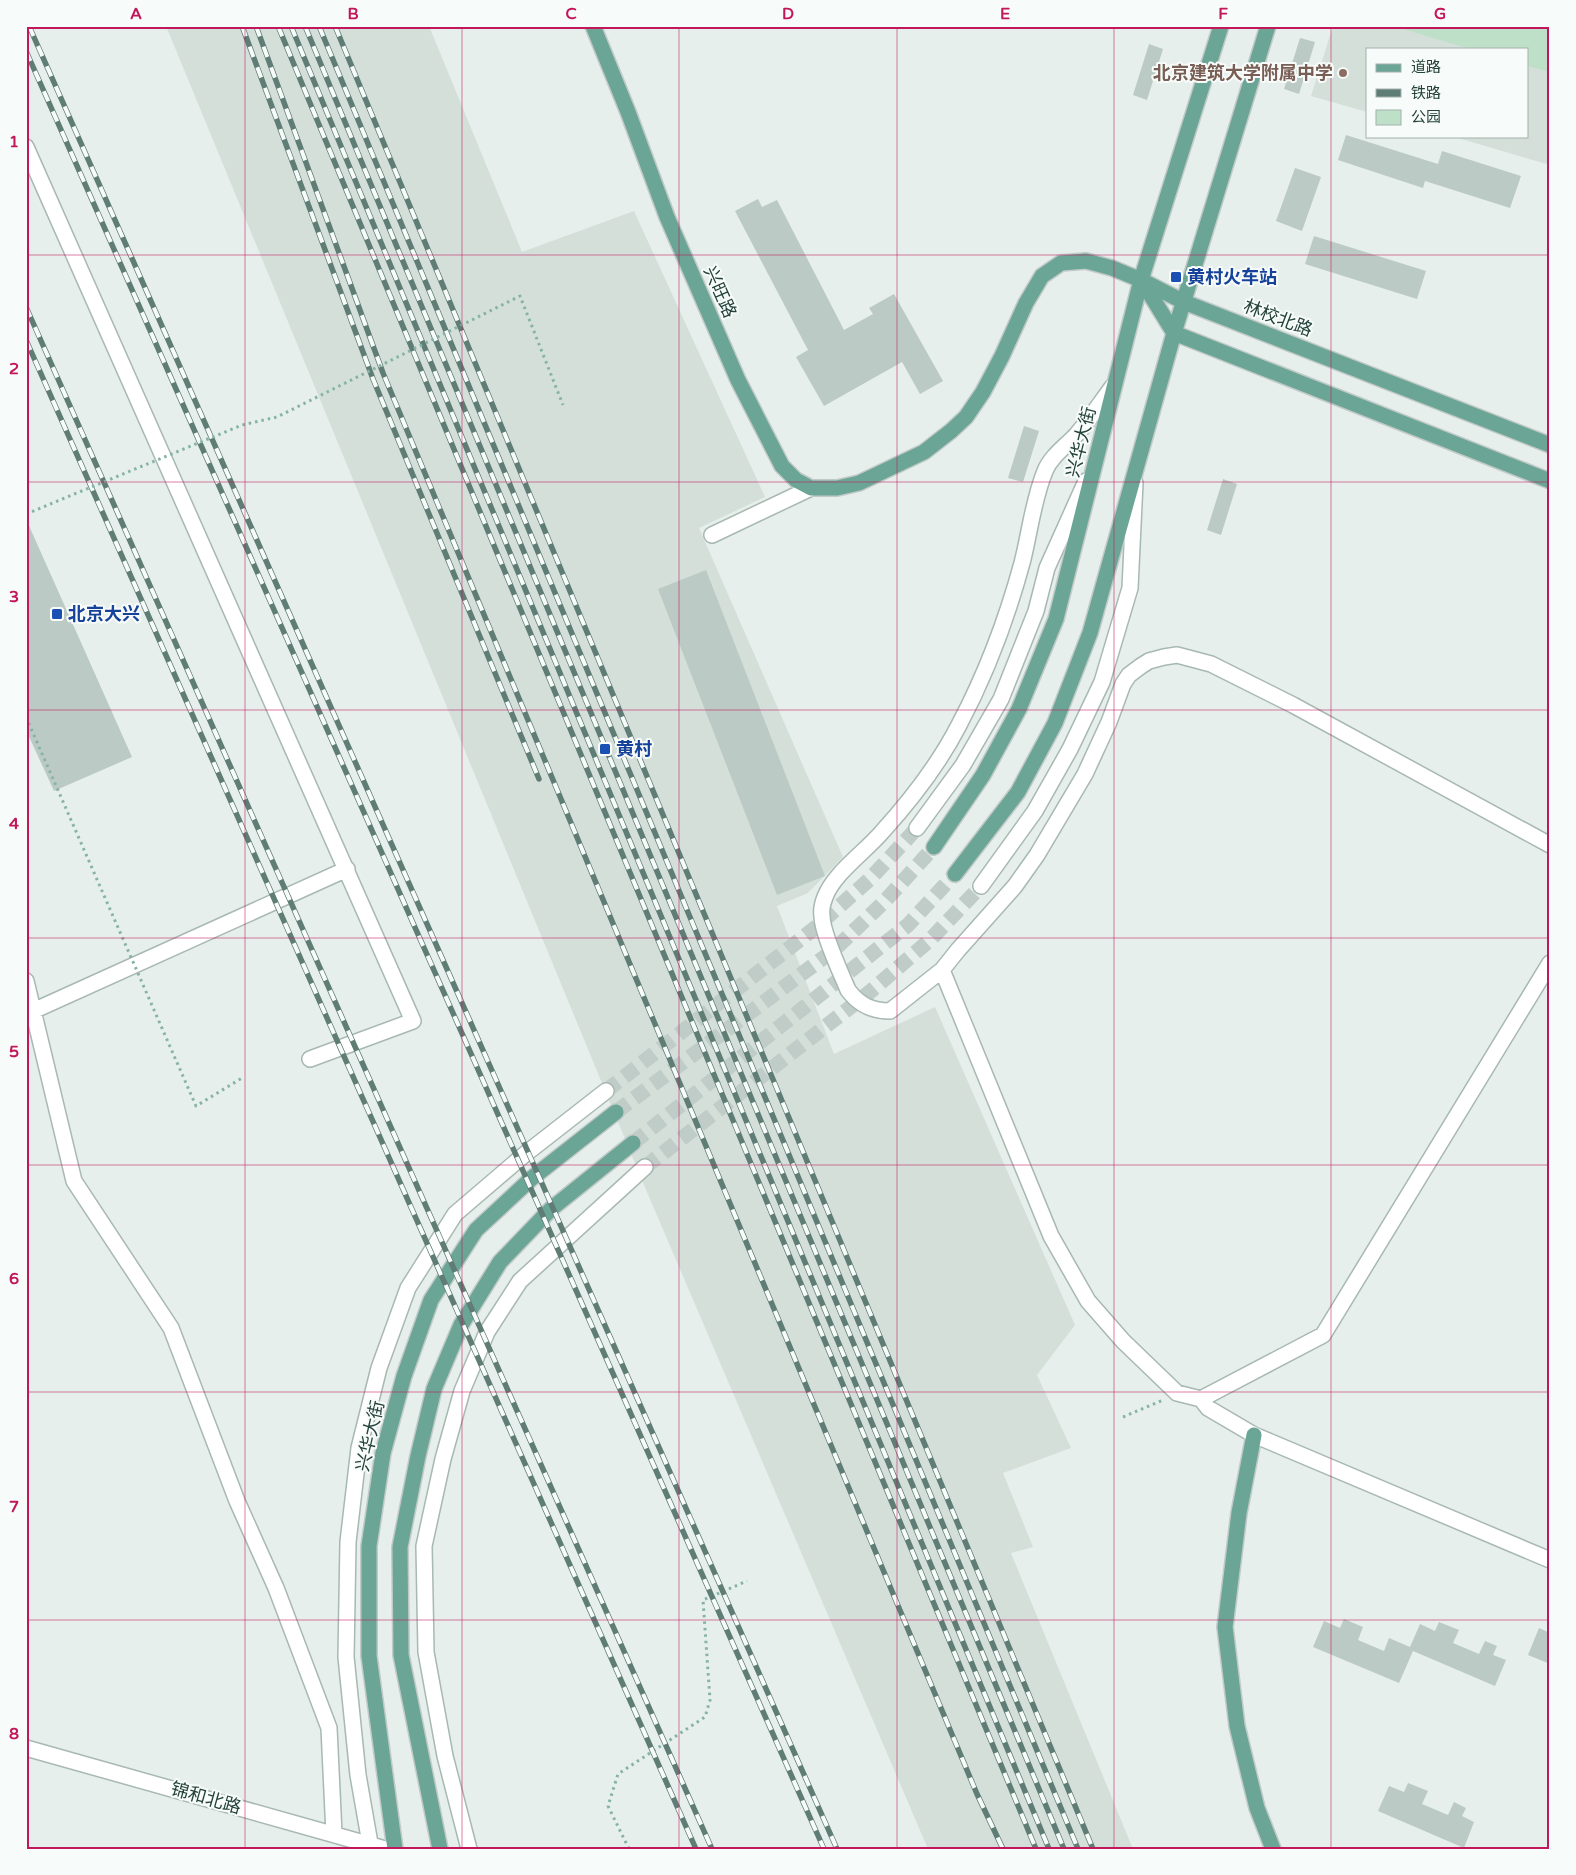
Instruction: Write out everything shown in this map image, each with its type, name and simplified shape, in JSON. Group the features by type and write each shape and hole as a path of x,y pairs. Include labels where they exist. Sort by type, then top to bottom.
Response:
{"main road":[{"name":"兴旺路","path":"593,26 628,112 667,217 738,380 782,466 796,480 811,488"},
{"name":"兴华大街","path":"934,847 983,774 1019,710 1056,619 1141,280 1221,26"},
{"path":"955,874 1018,792 1055,723 1090,632 1174,333 1268,26"},
{"name":"林校北路","path":"811,488 836,488 859,483 924,452 966,417 983,392 1026,303 1042,276 1061,263 1086,261 1112,268 1141,280 1184,302 1550,445"},
{"path":"1141,280 1174,333 1550,481"},
{"name":"兴华大街","path":"395,1849 369,1656 370,1546 383,1453 404,1376 431,1300 476,1230 532,1178 616,1112"},
{"path":"440,1849 400,1655 400,1547 418,1456 434,1389 461,1325 500,1262 551,1209 633,1143"},
{"path":"1254,1434 1239,1513 1225,1627 1237,1726 1257,1808 1273,1849"}],"street":[{"path":"26,147 413,1021 310,1059"},
{"path":"1114,386 1046,470 1035,505 1021,564 999,633 959,725 920,787 882,833 843,871 831,886 825,898 822,916 826,932 848,990 854,998 868,1008 890,1011 942,970 1015,886 1037,856 1085,774 1110,722 1123,684 1129,675 1149,661 1164,657 1177,655 1211,664 1293,705 1550,844"},
{"path":"917,828 963,765 1001,699 1036,611 1047,568 1096,460"},
{"path":"981,886 1035,811 1070,748 1102,682 1130,588 1136,468"},
{"path":"712,535 811,488"},
{"path":"33,1011 346,869"},
{"path":"1201,1399 1323,1335 1550,963"},
{"path":"942,970 1051,1236 1088,1301 1123,1341 1177,1393 1201,1399 1208,1408 1254,1434 1550,1560"},
{"path":"26,981 74,1180 171,1328 237,1501 276,1588 329,1728 334,1834"},
{"path":"375,1847 358,1775 346,1657 348,1542 359,1448 379,1368 408,1288 455,1214 524,1155 606,1091"},
{"path":"469,1849 445,1756 426,1652 424,1546 443,1459 462,1390 487,1332 520,1280 645,1167"},
{"name":"锦和北路","path":"26,1748 375,1847"}],"path":[{"path":"26,514 242,425 277,417 520,296 563,405"},
{"path":"26,717 196,1106 242,1078"},
{"path":"1123,1417 1177,1393"},
{"path":"629,1849 608,1806 618,1774 705,1717 710,1700 703,1600 746,1581"}],"shaded area":[{"path":"166,26 429,26 522,252 634,211 765,497 699,528 843,857 808,893 777,906 834,1054 935,1007 1075,1325 1037,1375 1071,1448 1003,1473 1033,1547 1011,1553 1133,1849 928,1849 644,1185"},
{"name":"北京建筑大学附属中学","path":"1333,26 1550,26 1550,165 1458,138 1528,138 1528,48 1366,48 1366,112 1311,96"}],"green space":[{"path":"1401,26 1550,26 1550,72 1528,66 1528,48 1467,48 1406,30"}],"building":[{"path":"1300,38 1315,42 1299,94 1284,89"},
{"path":"1149,44 1163,49 1147,100 1133,95"},
{"path":"1346,135 1438,164 1442,151 1521,176 1510,208 1425,181 1423,188 1338,160"},
{"path":"1295,168 1321,177 1302,231 1276,221"},
{"path":"758,199 762,207 777,200 844,330 873,314 869,308 894,294 943,381 920,394 902,362 824,406 796,357 808,350 735,211"},
{"path":"1314,236 1426,271 1417,299 1305,264"},
{"path":"1024,426 1039,431 1023,482 1008,478"},
{"path":"1223,479 1237,484 1221,535 1207,530"},
{"path":"26,519 132,757 54,791 26,730"},
{"path":"706,570 825,876 777,895 658,589"},
{"path":"1344,1619 1363,1627 1358,1640 1384,1651 1389,1638 1410,1647 1420,1624 1435,1631 1439,1622 1459,1630 1453,1643 1479,1654 1485,1641 1497,1646 1493,1655 1506,1660 1495,1686 1413,1651 1399,1683 1313,1647 1324,1621 1340,1628"},
{"path":"1539,1628 1550,1633 1550,1664 1528,1655"},
{"path":"1408,1783 1428,1791 1422,1804 1448,1815 1454,1802 1466,1808 1462,1816 1474,1822 1464,1848 1378,1811 1389,1786 1404,1792"}],"tunnel":[{"path":"606,1091 815,928 870,879 917,828"},
{"path":"616,1112 834,950 884,902 934,847"},
{"path":"633,1143 908,925 955,874"},
{"path":"645,1167 871,991 931,939 981,886"}],"railway":[{"path":"29,26 837,1849"},
{"path":"242,26 373,379 539,779"},
{"path":"256,26 383,373 977,1794 1003,1849"},
{"path":"278,26 1036,1849"},
{"path":"291,26 1049,1849"},
{"path":"305,26 1064,1849"},
{"path":"319,26 1078,1849"},
{"path":"335,26 1093,1849"},
{"path":"26,51 824,1849"},
{"path":"26,307 712,1849"},
{"path":"26,340 696,1849"}],"place":[{"name":"北京建筑大学附属中学","path":"1343,73"},
{"name":"黄村火车站","path":"1176,277"},
{"name":"北京大兴","path":"57,614"},
{"name":"黄村","path":"605,749"}]}
